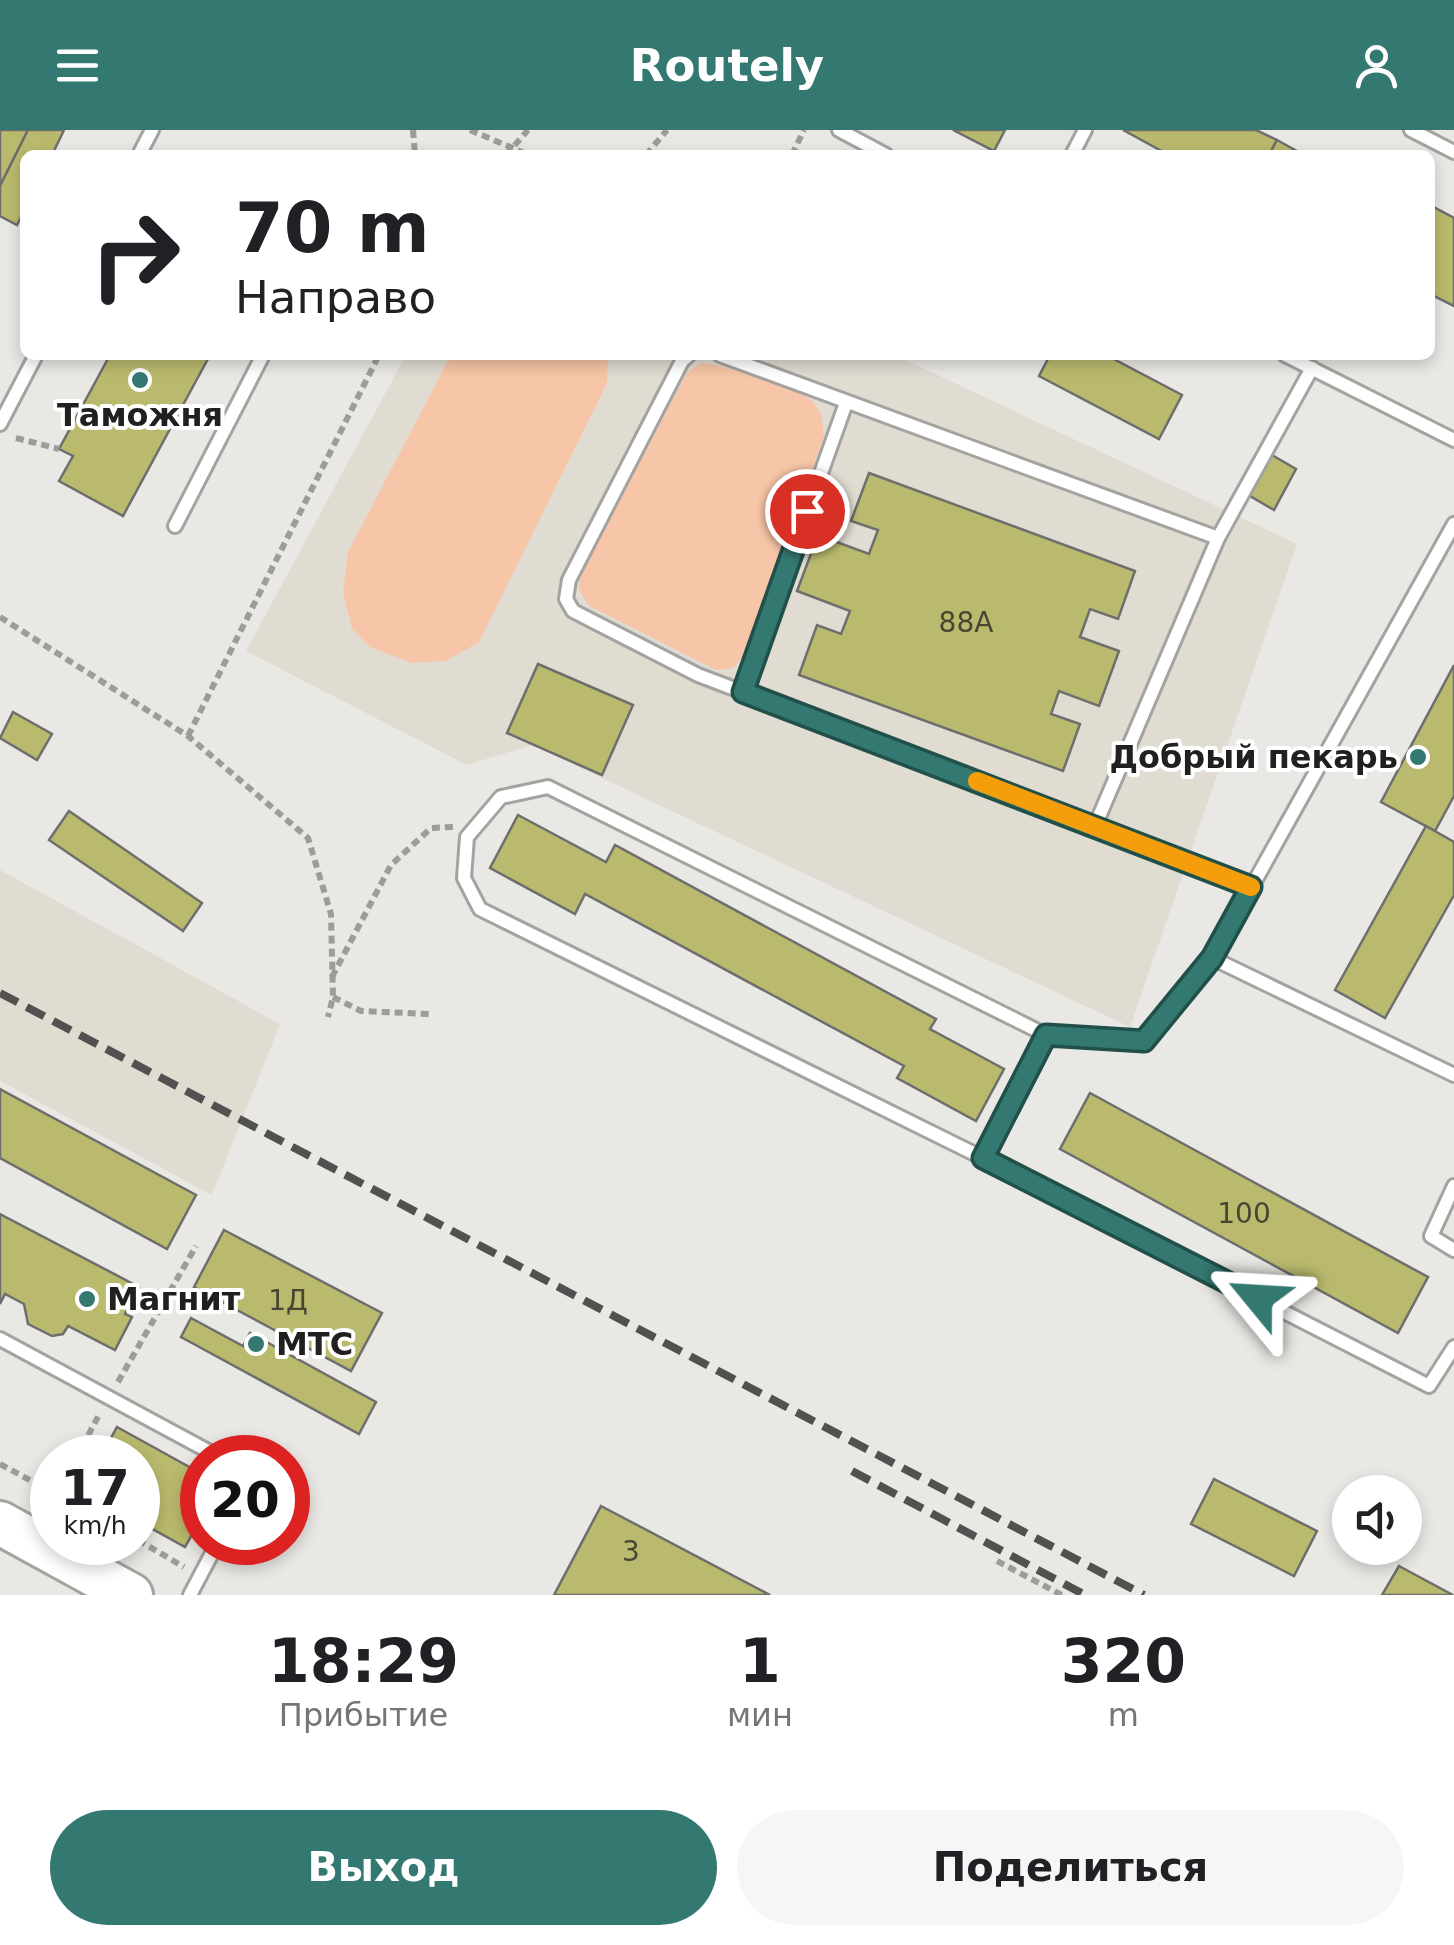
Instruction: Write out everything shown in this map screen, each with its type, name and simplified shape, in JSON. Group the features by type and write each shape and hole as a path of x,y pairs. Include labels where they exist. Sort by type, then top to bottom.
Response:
{"main road":[{"path":"0,1523 131,1595"}],"lane":[{"path":"839,130 877,150"},
{"path":"1411,130 1454,152"},
{"path":"0,424 33,360"},
{"path":"176,526 260,360"},
{"path":"683,360 568,580 566,599 573,611 698,675 1251,887"},
{"path":"733,360 1218,538"},
{"path":"1295,360 1454,440"},
{"path":"1096,826 1218,538 1312,368"},
{"path":"743,692 846,402"},
{"path":"1454,524 1212,958 1144,1041 1046,1035 548,787 502,797 467,837 464,878 480,909 983,1158 1430,1386 1454,1347"},
{"path":"1212,958 1454,1074"},
{"path":"983,1158 1046,1035"},
{"path":"1454,1186 1430,1236 1454,1250"},
{"path":"0,1339 180,1436"},
{"path":"190,1595 206,1565"}],"path":[{"path":"470,130 507,150"},
{"path":"510,150 528,130"},
{"path":"650,150 667,130"},
{"path":"188,736 376,360"},
{"path":"0,435 59,449"},
{"path":"0,617 188,736 308,838 331,914 334,997 328,1017"},
{"path":"332,978 391,865 432,828 476,826"},
{"path":"334,997 360,1011 429,1014"},
{"path":"88,1435 196,1246"},
{"path":"0,1464 30,1480"},
{"path":"997,1560 1062,1595"}],"shaded area":[{"path":"403,360 906,360 1297,544 1130,1027 532,745 467,765 246,651"},
{"path":"448,360 608,360 607,383 479,642 446,661 412,663 370,647 352,629 343,593 348,552"},
{"path":"701,363 758,377 812,401 822,418 824,437 743,657 733,668 716,670 588,605 579,589 581,572 687,373"},
{"path":"0,870 280,1024 212,1195 0,1081"}],"building":[{"path":"0,130 28,130 0,186"},
{"path":"28,130 64,130 54,150 20,150 17,225 0,216 0,186"},
{"path":"953,130 1005,130 992,150"},
{"path":"1123,130 1256,130 1277,140 1272,150 1160,150"},
{"path":"1277,140 1295,150 1272,150"},
{"path":"1435,208 1454,218 1454,306 1435,296"},
{"path":"107,360 207,360 123,516 59,481 73,456 59,449"},
{"path":"1047,360 1116,360 1182,395 1159,439 1039,376"},
{"path":"1272,455 1296,469 1274,510 1250,496"},
{"path":"869,473 1135,571 1118,619 1090,609 1080,637 1119,651 1099,706 1059,691 1051,714 1080,724 1063,771 799,675 817,625 841,634 850,611 797,591 818,535 869,554 878,530 851,521"},
{"path":"538,664 633,705 602,775 507,733"},
{"path":"1454,665 1454,796 1435,831 1381,802"},
{"path":"13,712 52,734 37,760 0,738"},
{"path":"69,811 202,903 183,931 49,840"},
{"path":"518,815 606,862 615,845 936,1019 930,1029 1004,1069 976,1121 897,1078 904,1066 585,894 575,914 490,868"},
{"path":"1426,826 1454,842 1454,895 1385,1018 1335,990"},
{"path":"0,1089 196,1195 167,1249 0,1158"},
{"path":"1090,1093 1428,1277 1398,1333 1060,1149"},
{"path":"0,1214 139,1287 125,1314 132,1317 115,1350 68,1326 63,1334 52,1336 28,1324 24,1304 5,1294 0,1304"},
{"path":"224,1230 382,1313 351,1371 194,1287"},
{"path":"191,1318 243,1346 250,1333 376,1402 359,1434 181,1337"},
{"path":"117,1427 131,1435 113,1435"},
{"path":"160,1451 180,1462 180,1544 160,1533"},
{"path":"1214,1479 1317,1531 1294,1576 1191,1524"},
{"path":"601,1506 770,1595 554,1595"},
{"path":"1399,1566 1453,1595 1382,1595"}],"railway":[{"path":"0,993 1144,1595"},
{"path":"852,1471 1085,1595"}],"slow traffic":[{"path":"977,781 1251,887"}],"place":[{"name":"Таможня","path":"140,380"},
{"name":"Добрый пекарь","path":"1418,757"},
{"name":"Магнит","path":"87,1299"},
{"name":"МТС","path":"256,1344"}],"route":[{"path":"807,511 743,692 1251,887 1212,958 1144,1041 1046,1035 983,1158 1258,1298"}]}
